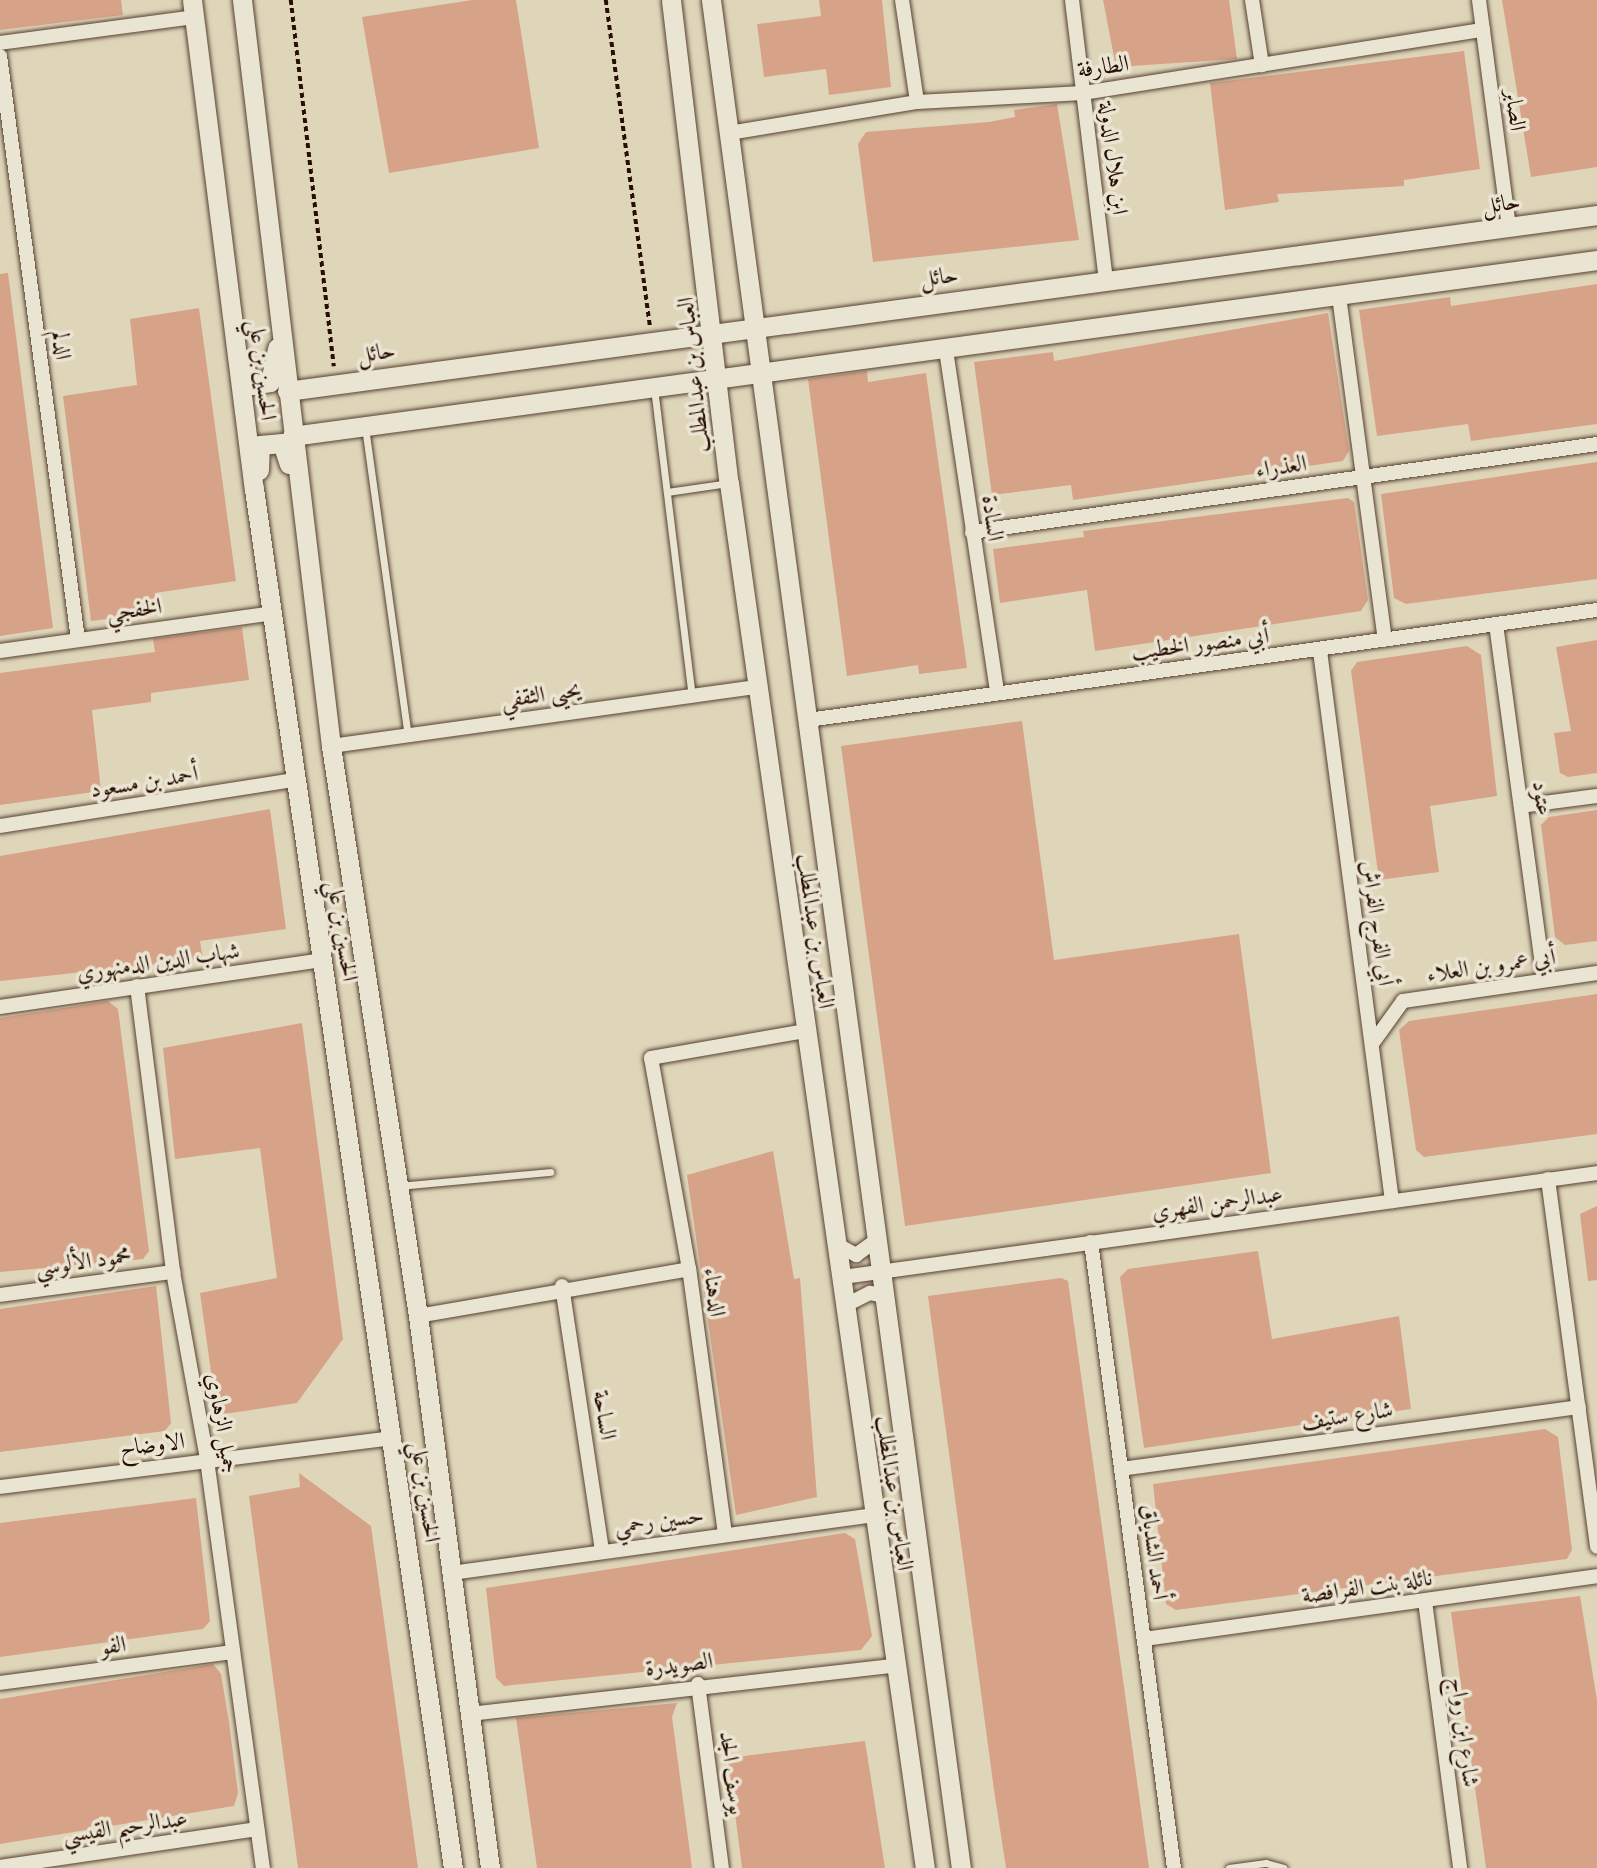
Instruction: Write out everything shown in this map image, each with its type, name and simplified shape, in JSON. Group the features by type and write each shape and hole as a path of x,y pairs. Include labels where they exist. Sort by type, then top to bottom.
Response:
{"street":[{"name":"الحسين بن علي","path":"242,0 331,746 418,1316 490,1868"},
{"name":"العباس بن عبدالمطلب","path":"671,0 713,329 729,483 805,1031 843,1277 894,1666 925,1868"},
{"name":"العباس بن عبدالمطلب","path":"711,0 961,1868"},
{"path":"902,0 917,102"},
{"name":"ابن هلال الدولة","path":"1072,0 1106,279"},
{"path":"1252,0 1262,65"},
{"name":"الصابر","path":"1479,0 1509,226"},
{"name":"الحسين بن علي","path":"193,9 234,339 295,780 394,1438 453,1868"},
{"path":"0,43 193,9"},
{"name":"الطارفة","path":"729,133 917,102 1083,93 1483,30"},
{"name":"الدلم","path":"0,56 78,639"},
{"name":"حائل","path":"287,391 755,323 1597,215"},
{"path":"292,436 654,385 946,350 1597,260"},
{"path":"1339,296 1361,477 1385,639"},
{"path":"234,339 251,385 270,382 281,327"},
{"name":"السادة","path":"946,350 997,692"},
{"path":"257,506 260,445 282,443 300,501"},
{"name":"العذراء","path":"972,532 1597,444"},
{"name":"أبي منصور الخطيب","path":"808,720 997,692 1320,651 1385,639 1597,610"},
{"name":"الخفجي","path":"0,651 274,613"},
{"name":"عتود","path":"1496,624 1544,979"},
{"name":"أبي الفرج الفراش","path":"1320,651 1392,1201"},
{"name":"يحيى الثقفي","path":"331,746 757,687"},
{"name":"أحمد بن مسعود","path":"0,826 295,780"},
{"path":"1521,806 1597,796"},
{"name":"شهاب الدين الدمنهوري","path":"0,1007 322,960"},
{"name":"أبي عمرو بن العلاء","path":"1371,1044 1403,1001 1597,973"},
{"name":"جميل الزهاوي","path":"137,986 173,1272 207,1460 263,1868"},
{"name":"الدهناء","path":"725,1534 689,1269 651,1058 805,1031"},
{"name":"عبدالرحمن الفهري","path":"843,1277 1597,1173"},
{"path":"1548,1179 1597,1547"},
{"path":"838,1245 856,1255 875,1241"},
{"name":"أحمد الشدياق","path":"1091,1242 1174,1868"},
{"path":"418,1316 562,1286 689,1269"},
{"name":"محمود الألوسي","path":"0,1295 173,1272"},
{"name":"الساحة","path":"562,1286 602,1550"},
{"path":"846,1305 856,1296 883,1296"},
{"name":"شارع ستيف","path":"1121,1469 1579,1407"},
{"name":"الاوضاح","path":"0,1487 394,1438"},
{"name":"حسين رحمي","path":"451,1573 602,1550 873,1515"},
{"name":"نائلة بنت الفرافصة","path":"1144,1639 1597,1576"},
{"name":"شارع ابن رواج","path":"1425,1601 1460,1868"},
{"name":"الفو","path":"0,1684 233,1652"},
{"name":"الصويدرة","path":"470,1714 698,1685 894,1666"},
{"name":"يوسف الجد","path":"698,1685 722,1868"},
{"name":"عبدالرحيم القيسي","path":"0,1867 257,1829"}],"lane":[{"path":"654,385 692,696"},
{"path":"365,426 408,735"},
{"path":"667,492 729,483"},
{"path":"398,1186 550,1172"},
{"path":"1229,1868 1266,1863 1283,1868"}],"path":[{"path":"291,0 334,369 348,367"},
{"path":"606,0 650,328 637,330"}],"building":[{"path":"0,0 121,0 123,15 0,30"},
{"path":"472,0 516,0 539,148 389,173 362,17"},
{"path":"819,0 882,0 891,87 829,95 826,69 764,77 757,24 821,16"},
{"path":"1103,0 1229,0 1237,59 1116,67"},
{"path":"1502,0 1597,0 1597,167 1531,177"},
{"path":"1464,51 1480,169 1404,180 1404,186 1277,194 1279,202 1225,210 1210,83"},
{"path":"1057,104 1079,240 873,262 858,144 866,132 989,122 1015,117 1014,110"},
{"path":"8,273 53,628 0,636 0,274"},
{"path":"1597,284 1597,424 1471,441 1468,424 1377,436 1359,310 1450,297 1451,306"},
{"path":"199,308 236,581 155,593 157,613 91,621 63,396 137,385 130,319"},
{"path":"1328,313 1349,451 1343,461 1073,500 1071,485 992,495 974,362 1053,352 1054,361"},
{"path":"867,371 868,382 926,373 967,668 919,674 918,665 847,676 808,379"},
{"path":"1597,462 1597,579 1406,604 1394,598 1381,494"},
{"path":"1348,498 1354,502 1368,600 1361,611 1095,651 1087,590 1000,603 993,549 1084,537 1083,531"},
{"path":"242,627 249,680 151,693 151,702 92,710 101,791 0,805 0,673 155,652 153,639"},
{"path":"1597,640 1597,773 1568,777 1560,773 1554,733 1571,731 1556,647"},
{"path":"1467,646 1481,655 1497,796 1430,806 1439,872 1379,880 1351,671 1357,662"},
{"path":"1022,721 1054,960 1239,934 1271,1173 905,1226 841,746"},
{"path":"270,809 286,929 200,941 203,959 0,981 0,856"},
{"path":"1597,810 1597,941 1565,945 1555,937 1541,825 1549,817"},
{"path":"1597,994 1597,1134 1424,1157 1416,1150 1399,1030 1409,1021"},
{"path":"108,1001 118,1009 149,1251 143,1259 0,1272 0,1018"},
{"path":"302,1023 343,1339 297,1403 217,1415 200,1293 277,1278 260,1148 175,1159 163,1048"},
{"path":"773,1151 794,1279 800,1278 817,1497 736,1515 687,1175"},
{"path":"1597,1206 1597,1280 1588,1281 1580,1214"},
{"path":"1258,1251 1272,1339 1399,1316 1411,1409 1144,1448 1120,1277 1128,1269"},
{"path":"1061,1278 1068,1281 1149,1868 1006,1868 994,1790 928,1296"},
{"path":"156,1286 171,1423 165,1431 0,1452 0,1309"},
{"path":"1545,1429 1558,1437 1572,1550 1567,1559 1176,1610 1166,1604 1153,1484"},
{"path":"299,1473 371,1526 418,1868 298,1868 249,1496 300,1487"},
{"path":"196,1498 210,1621 203,1629 0,1657 0,1523"},
{"path":"845,1533 855,1539 872,1636 861,1650 504,1686 496,1678 486,1588"},
{"path":"1580,1596 1597,1700 1597,1868 1486,1868 1451,1612"},
{"path":"213,1664 221,1674 229,1722 238,1793 234,1806 0,1844 0,1699"},
{"path":"677,1703 672,1717 692,1868 537,1868 516,1718"},
{"path":"865,1741 885,1868 742,1868 728,1758"}]}
